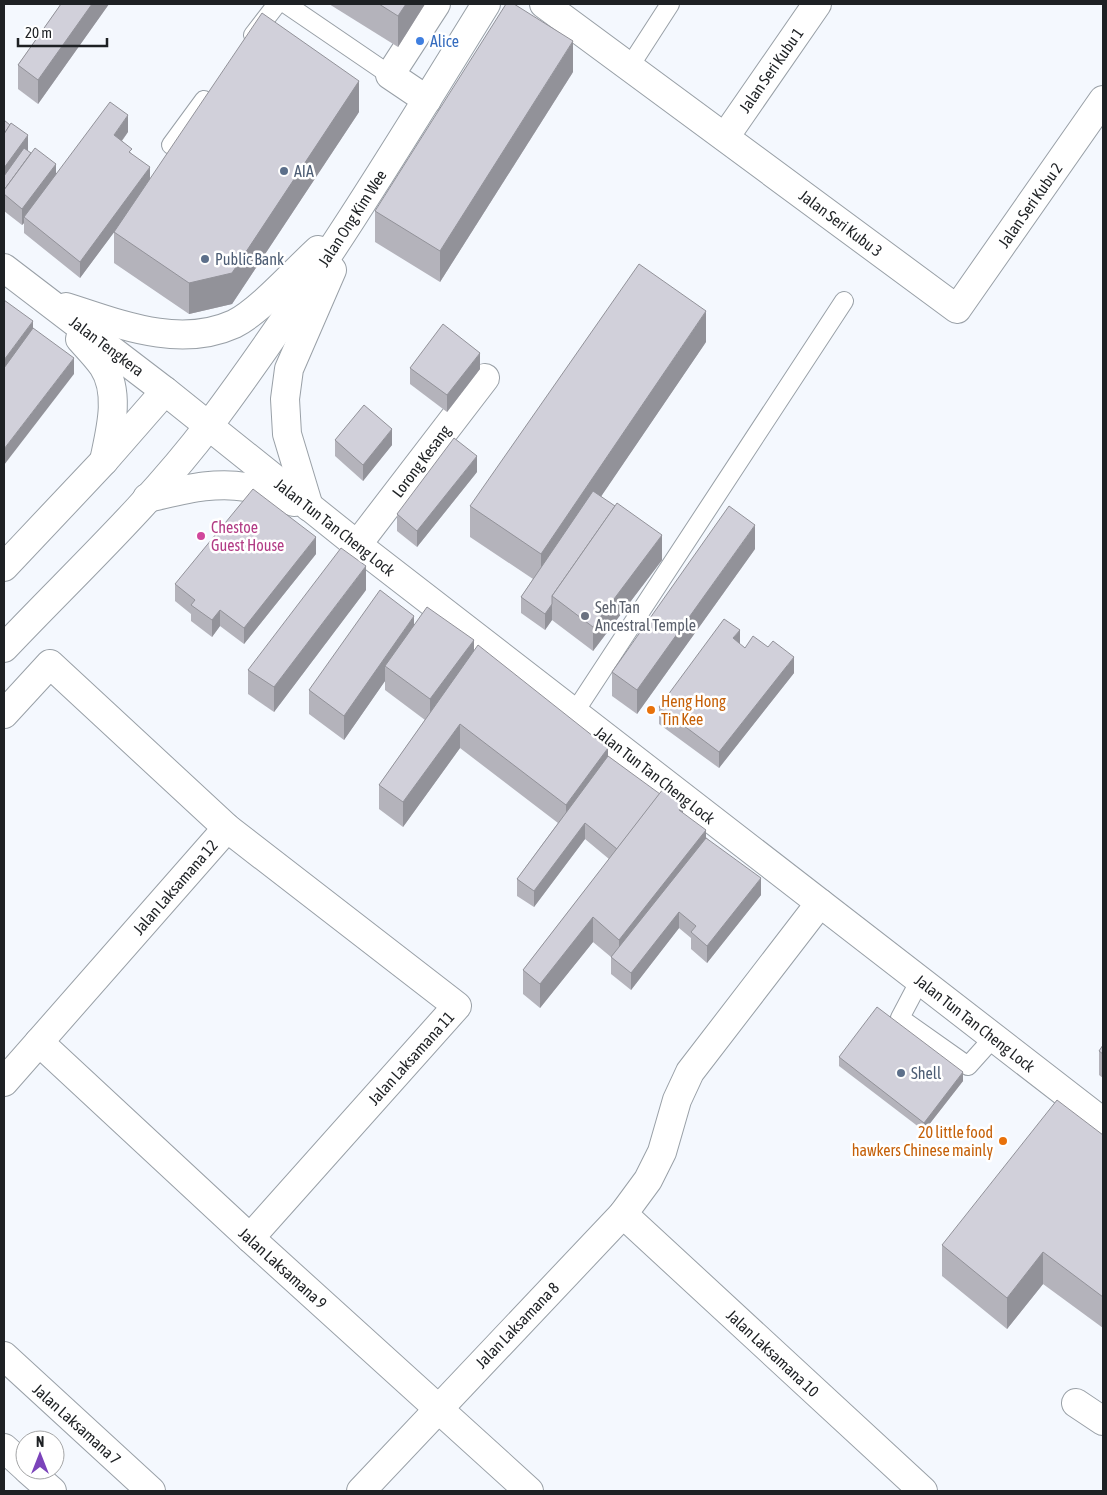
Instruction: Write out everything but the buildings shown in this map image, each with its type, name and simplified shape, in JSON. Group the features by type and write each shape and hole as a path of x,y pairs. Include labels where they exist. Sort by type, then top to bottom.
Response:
{"street":[{"path":"427,100 390,75 436,4"},
{"name":"Jalan Ong Kim Wee","path":"4,648 147,498 209,425 357,214 486,4"},
{"name":"Jalan Seri Kubu 3","path":"544,4 957,309"},
{"name":"Jalan Seri Kubu 1","path":"725,137 817,4"},
{"name":"Jalan Seri Kubu 2","path":"957,309 1103,100"},
{"path":"49,302 138,330 177,335 211,332 235,323 259,305 357,214"},
{"path":"309,507 287,434 284,399 289,368 357,214"},
{"name":"Jalan Tengkera","path":"4,268 209,425"},
{"path":"49,302 104,367 109,381 112,396 111,426 103,462"},
{"name":"Lorong Kesang","path":"357,545 485,378"},
{"path":"4,567 103,462 165,391"},
{"name":"Jalan Tun Tan Cheng Lock","path":"209,425 357,545 1103,1122"},
{"path":"147,498 198,486 220,485 247,487 309,507"},
{"name":"Jalan Laksamana 12","path":"4,714 50,664 227,828 4,1082"},
{"name":"Jalan Laksamana 11","path":"227,828 457,1006 250,1238"},
{"name":"Jalan Laksamana 8","path":"361,1491 437,1408 623,1214 648,1180 662,1152 677,1100 690,1072 820,902"},
{"name":"Jalan Laksamana 9","path":"39,1042 250,1238 529,1491"},
{"name":"Jalan Laksamana 10","path":"623,1214 923,1491"},
{"name":"Jalan Laksamana 7","path":"4,1356 151,1491"},
{"path":"1076,1403 1103,1421"},
{"path":"4,1448 15,1458"},
{"path":"39,1480 52,1491"}],"lane":[{"path":"242,51 277,4"},
{"path":"286,4 390,75"},
{"path":"630,66 670,4"},
{"path":"171,145 212,90"},
{"path":"574,713 844,302"},
{"path":"920,980 900,1018 968,1066 994,1037"}],"place":[{"name":"Alice","path":"420,41"},
{"name":"AIA","path":"284,171"},
{"name":"Public Bank","path":"205,259"},
{"name":"Chestoe Guest House","path":"201,536"},
{"name":"Seh Tan Ancestral Temple","path":"585,616"},
{"name":"Heng Hong Tin Kee","path":"651,710"},
{"name":"Shell","path":"901,1073"},
{"name":"20 little food hawkers Chinese mainly","path":"1003,1141"}]}
